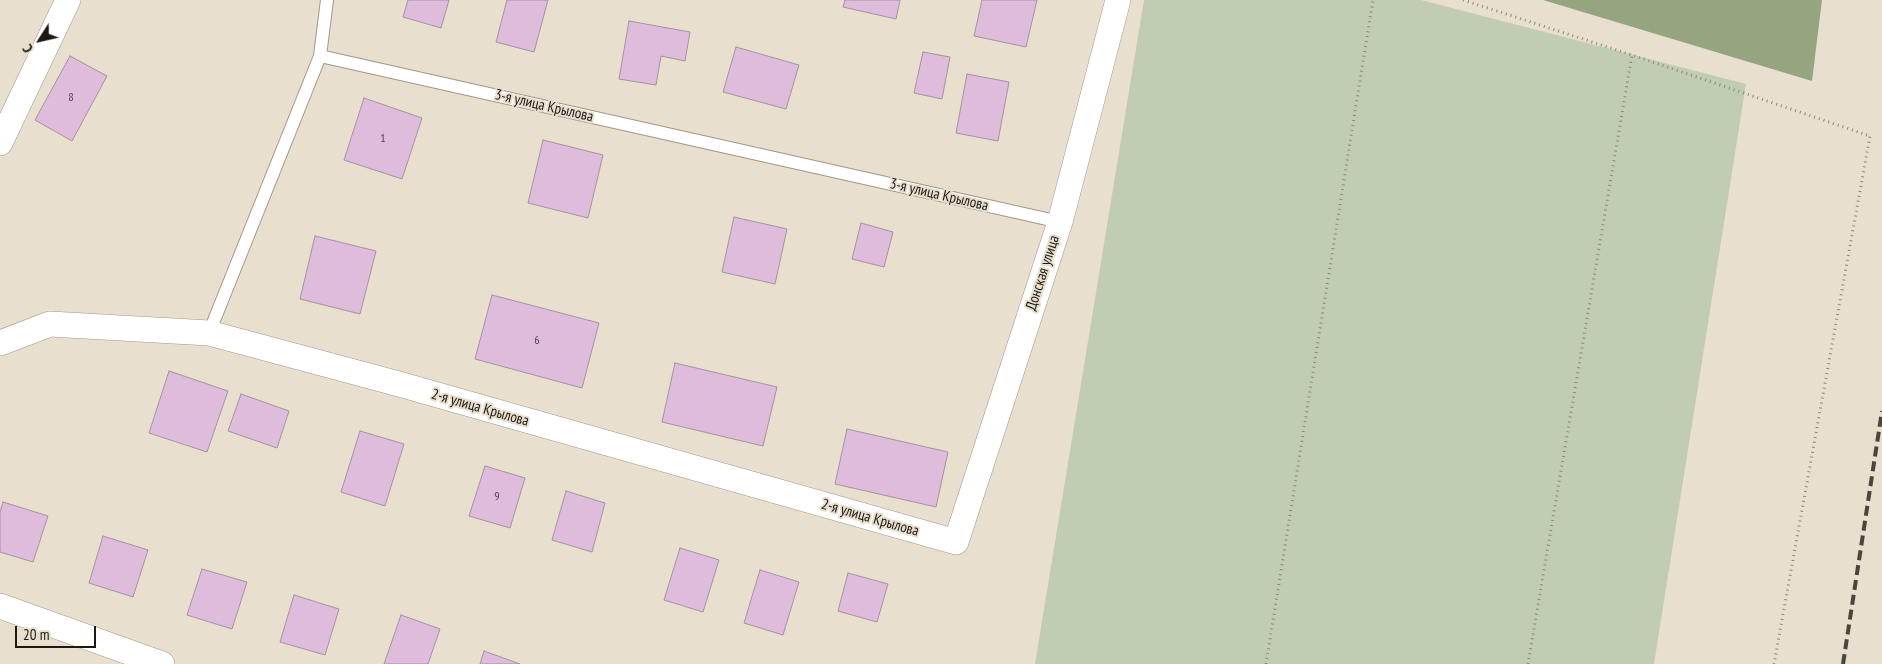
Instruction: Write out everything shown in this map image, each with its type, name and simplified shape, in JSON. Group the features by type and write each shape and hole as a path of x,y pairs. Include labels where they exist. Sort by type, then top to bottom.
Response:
{"street":[{"path":"0,143 68,0"},
{"name":"Донская улица","path":"956,542 1060,222 1118,0"},
{"name":"2-я улица Крылова","path":"0,343 50,324 209,333 408,387 956,542"},
{"path":"0,606 162,664"}],"lane":[{"path":"209,333 320,56 327,0"},
{"name":"3-я улица Крылова","path":"320,56 1060,222"}],"path":[{"path":"1266,664 1373,0"},
{"path":"1464,0 1870,136 1774,664"},
{"path":"1528,664 1632,55"}],"green space":[{"path":"1144,0 1421,0 1746,84 1654,664 1035,664"},
{"path":"1543,0 1822,0 1812,81"}],"building":[{"path":"408,0 449,0 441,28 403,17"},
{"path":"507,0 548,0 534,52 496,42"},
{"path":"845,0 900,0 896,19 843,7"},
{"path":"982,0 1037,0 1026,47 974,36"},
{"path":"629,21 690,32 685,61 661,56 656,85 619,79"},
{"path":"736,47 799,65 786,109 723,92"},
{"path":"923,52 950,57 942,99 914,93"},
{"path":"70,56 107,76 72,141 35,120"},
{"path":"967,74 1009,82 998,141 956,133"},
{"path":"364,98 422,118 402,179 344,160"},
{"path":"543,140 603,155 588,218 528,203"},
{"path":"734,217 787,229 775,284 722,272"},
{"path":"861,223 893,232 884,267 852,259"},
{"path":"315,236 376,251 360,314 300,299"},
{"path":"492,295 599,323 582,388 475,359"},
{"path":"675,363 777,387 763,446 662,422"},
{"path":"169,371 228,391 207,452 149,433"},
{"path":"241,394 289,411 277,448 228,431"},
{"path":"847,429 948,452 936,507 835,484"},
{"path":"360,431 404,444 385,506 341,492"},
{"path":"485,466 525,478 510,528 469,516"},
{"path":"566,491 605,503 592,552 552,540"},
{"path":"3,502 48,516 33,562 0,552 0,512"},
{"path":"103,536 148,550 133,597 89,583"},
{"path":"680,548 719,560 703,612 664,600"},
{"path":"202,569 247,582 232,629 187,615"},
{"path":"760,570 799,582 783,635 744,623"},
{"path":"848,573 888,584 877,622 838,611"},
{"path":"294,595 339,609 325,655 280,642"},
{"path":"401,615 440,629 428,664 384,664"},
{"path":"484,651 520,664 480,664"}],"railway":[{"path":"1843,664 1882,411"}]}
